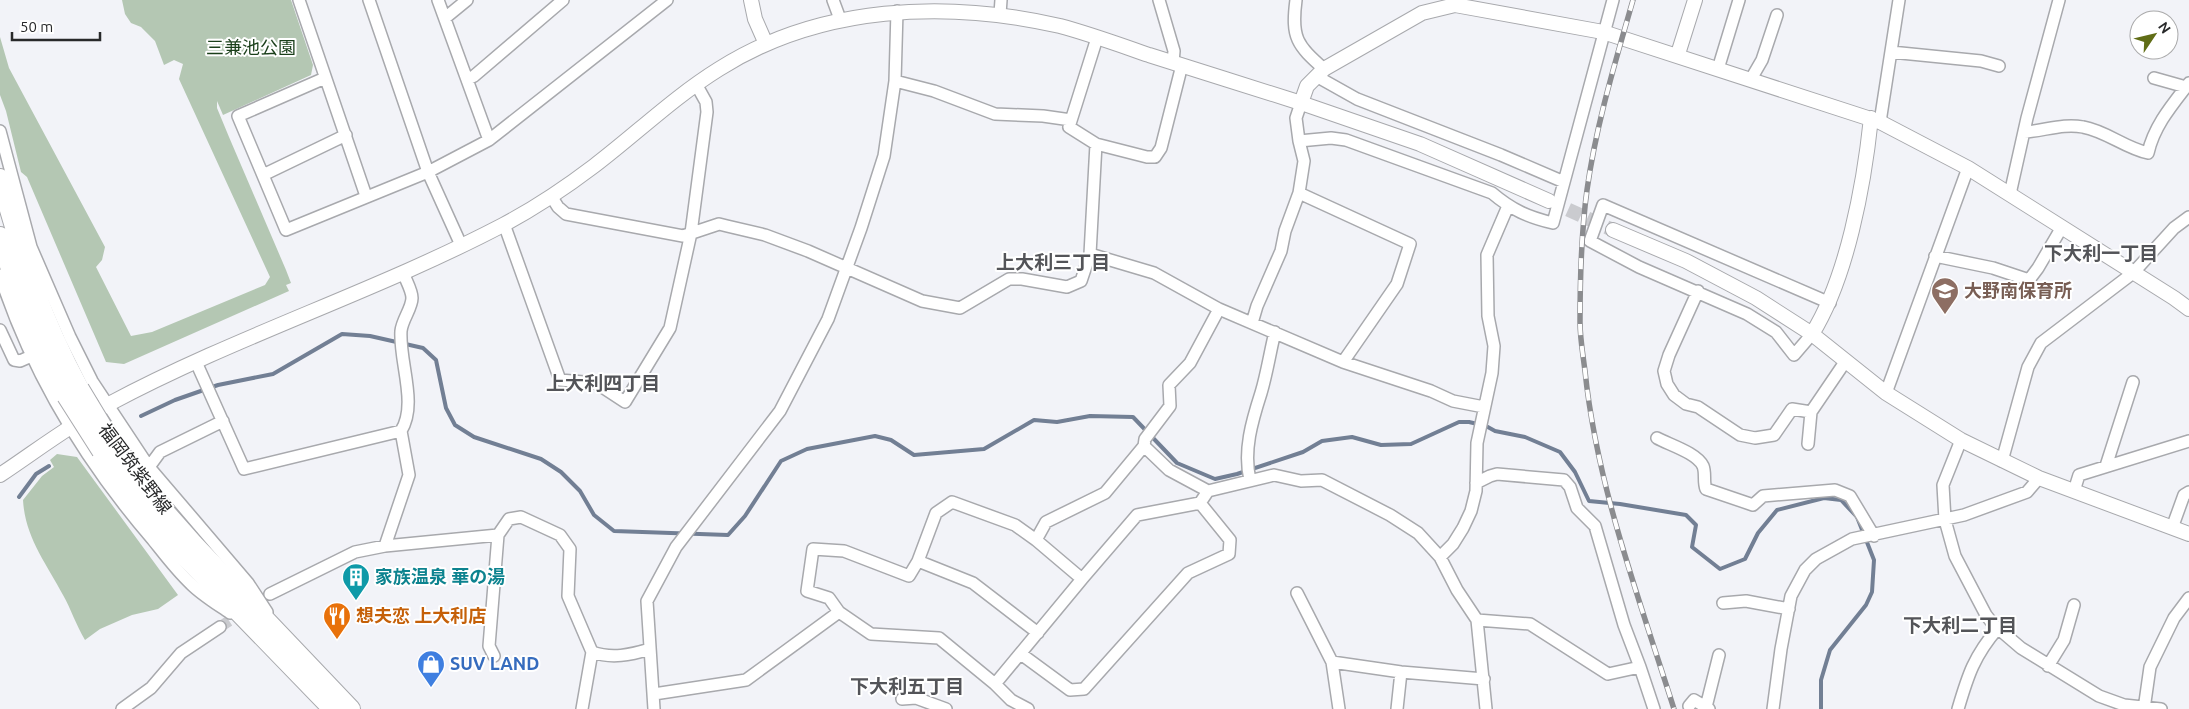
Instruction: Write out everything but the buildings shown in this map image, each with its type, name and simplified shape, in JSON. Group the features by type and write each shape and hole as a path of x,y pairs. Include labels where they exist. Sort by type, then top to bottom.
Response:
{"main road":[{"name":"福岡筑紫野線","path":"0,178 19,248 38,302 60,352 73,393"},
{"name":"福岡筑紫野線","path":"0,236 27,313 73,393 107,447 133,496 177,549 351,709"},
{"name":"福岡筑紫野線","path":"270,634 332,709"}],"street":[{"path":"299,0 366,196"},
{"path":"368,0 428,172 461,245"},
{"path":"438,0 489,140"},
{"path":"445,18 467,0"},
{"path":"468,79 474,76 563,0"},
{"path":"325,78 238,116 286,230 428,172 489,140 667,0"},
{"path":"751,0 755,19 766,44"},
{"path":"833,0 840,19"},
{"path":"1097,38 1069,127 1096,144 1147,157 1154,157 1161,148 1177,64 1159,0"},
{"path":"1296,0 1295,32 1302,49 1320,72 1357,99 1501,155 1564,182"},
{"path":"1440,0 1603,32 1678,54 1718,69 1876,120 1968,168 2062,226 2189,309"},
{"path":"1299,141 1331,138 1346,140 1492,193 1508,206 1536,219 1553,223 1613,0"},
{"path":"1678,54 1696,0"},
{"path":"1718,69 1739,0"},
{"path":"1830,303 1603,205 1590,241 1639,267 1698,291 1747,314 1776,332 1794,355 1812,334 1830,303 1860,190 1876,120 1891,52 1899,0"},
{"path":"2010,194 2024,132 2059,0"},
{"path":"1252,323 1257,306 1281,251 1285,230 1299,193 1304,161 1296,118 1307,86 1320,72 1422,13 1455,4"},
{"path":"0,475 107,405 196,362 403,272 504,224 551,196 594,165 677,97 722,67 789,34 840,19 897,11 1000,7 1301,103 1420,144 1550,201"},
{"path":"654,709 647,601 676,547 780,411 828,319 862,228 884,156 895,81 897,11"},
{"path":"1751,79 1762,60 1777,15"},
{"path":"1891,52 1981,61 1999,66"},
{"path":"2024,132 2064,125 2083,127 2097,131 2134,150 2148,153 2151,141 2160,123 2187,85 2154,78"},
{"path":"895,81 934,91 995,114 1043,116 1071,120"},
{"path":"504,224 560,380 596,382 625,402 670,328 691,233 706,112 706,102 696,84"},
{"path":"0,131 31,247 67,338 107,405 149,467 248,583 264,607 270,634"},
{"path":"262,175 346,135"},
{"path":"551,196 558,207 566,214 660,233 682,236 720,224 765,235 846,267 898,292 922,301 960,308 1009,279 1022,278 1067,287 1081,281 1090,254 1096,144"},
{"path":"1886,394 1968,168"},
{"path":"1299,193 1410,244 1397,284 1343,362"},
{"path":"1440,557 1453,544 1471,511 1476,483 1477,443 1492,373 1494,346 1488,316 1487,255 1508,206"},
{"path":"2002,461 2028,367 2041,343 2133,272 2174,228 2189,217"},
{"path":"1935,256 1993,268 2029,280 2062,226"},
{"path":"1613,230 1686,261 1756,298 1812,334 1886,394 1960,440 2040,478 2189,534"},
{"path":"1090,254 1154,273 1219,309 1343,362 1431,391 1453,401 1484,407"},
{"path":"385,546 409,475 401,431 407,421 408,403 400,352 401,328 412,298 403,272"},
{"path":"0,275 34,355 70,428 134,518 191,584 270,634"},
{"path":"1698,291 1664,371 1667,384 1674,395 1686,404 1698,407 1740,435 1755,438 1774,435 1792,409 1812,412"},
{"path":"1036,540 1046,522 1104,492 1145,442 1157,422 1170,406 1169,385 1190,363 1219,309"},
{"path":"0,330 14,360 20,361 34,355"},
{"path":"1250,480 1246,463 1254,409 1261,392 1275,332"},
{"path":"196,362 244,468 401,431"},
{"path":"1808,444 1812,412 1845,362"},
{"path":"2106,466 2133,382"},
{"path":"149,467 160,452 223,421"},
{"path":"1657,438 1697,457 1704,468 1703,483 1706,489 1753,505 1763,496 1835,490 1850,496 1874,536"},
{"path":"1960,440 1943,485 1945,520 1955,556 1986,615 2021,648 2099,696 2124,705 2161,709"},
{"path":"2074,491 2079,476 2189,441"},
{"path":"1145,442 1169,470 1208,491"},
{"path":"1476,483 1498,474 1564,480 1570,487 1577,508 1595,526 1624,625 1654,709"},
{"path":"995,684 1137,515 1200,503 1208,491 1274,475 1300,482 1322,480 1390,515 1418,533 1440,557 1457,590 1477,620 1486,709"},
{"path":"1773,709 1789,609 1796,586 1806,570 1816,560 1852,540 1964,515 2027,492 2040,478"},
{"path":"2172,528 2184,495 2189,492"},
{"path":"1028,709 1011,700 995,684 939,638 871,634 839,612 829,598 807,592 812,548 844,551 909,576 918,561 936,513 952,502 1015,525 1082,579"},
{"path":"1021,654 1070,690 1084,690 1188,573 1229,554 1230,540 1200,503"},
{"path":"494,656 489,646 498,534 509,519 521,517 560,535 570,549 568,596 592,652 582,709"},
{"path":"270,594 356,552 385,546 498,534"},
{"path":"918,561 973,583 1038,633"},
{"path":"1297,593 1332,662 1339,709"},
{"path":"2144,708 2150,667 2174,618 2189,598"},
{"path":"1723,603 1746,601 1789,609"},
{"path":"2048,666 2064,640 2074,605"},
{"path":"654,694 746,680 839,612"},
{"path":"1477,620 1530,624 1608,674 1640,667"},
{"path":"122,709 151,688 181,653 220,627"},
{"path":"1958,709 1973,662 1998,628"},
{"path":"592,652 605,657 632,655 650,648"},
{"path":"1689,706 1694,700 1708,708 1720,655"},
{"path":"1332,662 1401,672 1484,680"},
{"path":"1397,709 1401,672"},
{"path":"902,699 916,698 946,709"}],"green space":[{"name":"三兼池公園","path":"122,0 291,0 313,65 311,75 223,115 217,101 217,108 291,283 286,285 289,291 124,364 106,362 27,177 21,172 6,111 0,95 0,37 9,68 105,247 102,260 96,267 131,336 152,332 265,285 270,277 179,79 183,64 174,60 164,65 155,41 141,27 131,23 125,14"},
{"path":"57,454 77,457 178,595 158,609 132,615 100,629 85,640 66,600 32,538 23,500 42,476 54,467 50,460"}],"waterway":[{"path":"141,416 175,400 218,385 273,374 342,334 370,336 423,348 436,360 446,408 455,425 474,437 541,459 561,472 580,491 594,515 614,531 728,535 745,516 781,461 807,449 875,436 891,440 914,455 984,449 1034,420 1057,422 1090,416 1133,417 1177,463 1215,479 1237,474 1303,452 1322,441 1352,437 1381,445 1411,444 1459,422 1469,422 1486,426 1495,431 1525,437 1560,452 1575,472 1589,501 1686,515 1696,525 1692,547 1720,569 1745,559 1758,533 1777,510 1824,498 1841,500 1857,517 1874,560 1872,592 1866,605 1830,650 1821,680 1821,709"},
{"path":"19,497 36,474 49,466"}],"tunnel":[{"path":"1549,201 1613,230"},
{"path":"220,627 244,611"}],"railway":[{"path":"1633,0 1607,94 1591,166 1582,240 1580,328 1591,414 1609,500 1674,709"}],"place":[{"name":"大野南保育所","path":"1945,315"},
{"name":"家族温泉 華の湯","path":"356,601"},
{"name":"想夫恋 上大利店","path":"337,640"},
{"name":"SUV LAND","path":"431,688"}],"district":[{"name":"下大利一丁目","path":"2101,253"},
{"name":"上大利三丁目","path":"1053,262"},
{"name":"上大利四丁目","path":"603,383"},
{"name":"下大利二丁目","path":"1960,625"},
{"name":"下大利五丁目","path":"907,686"}]}
